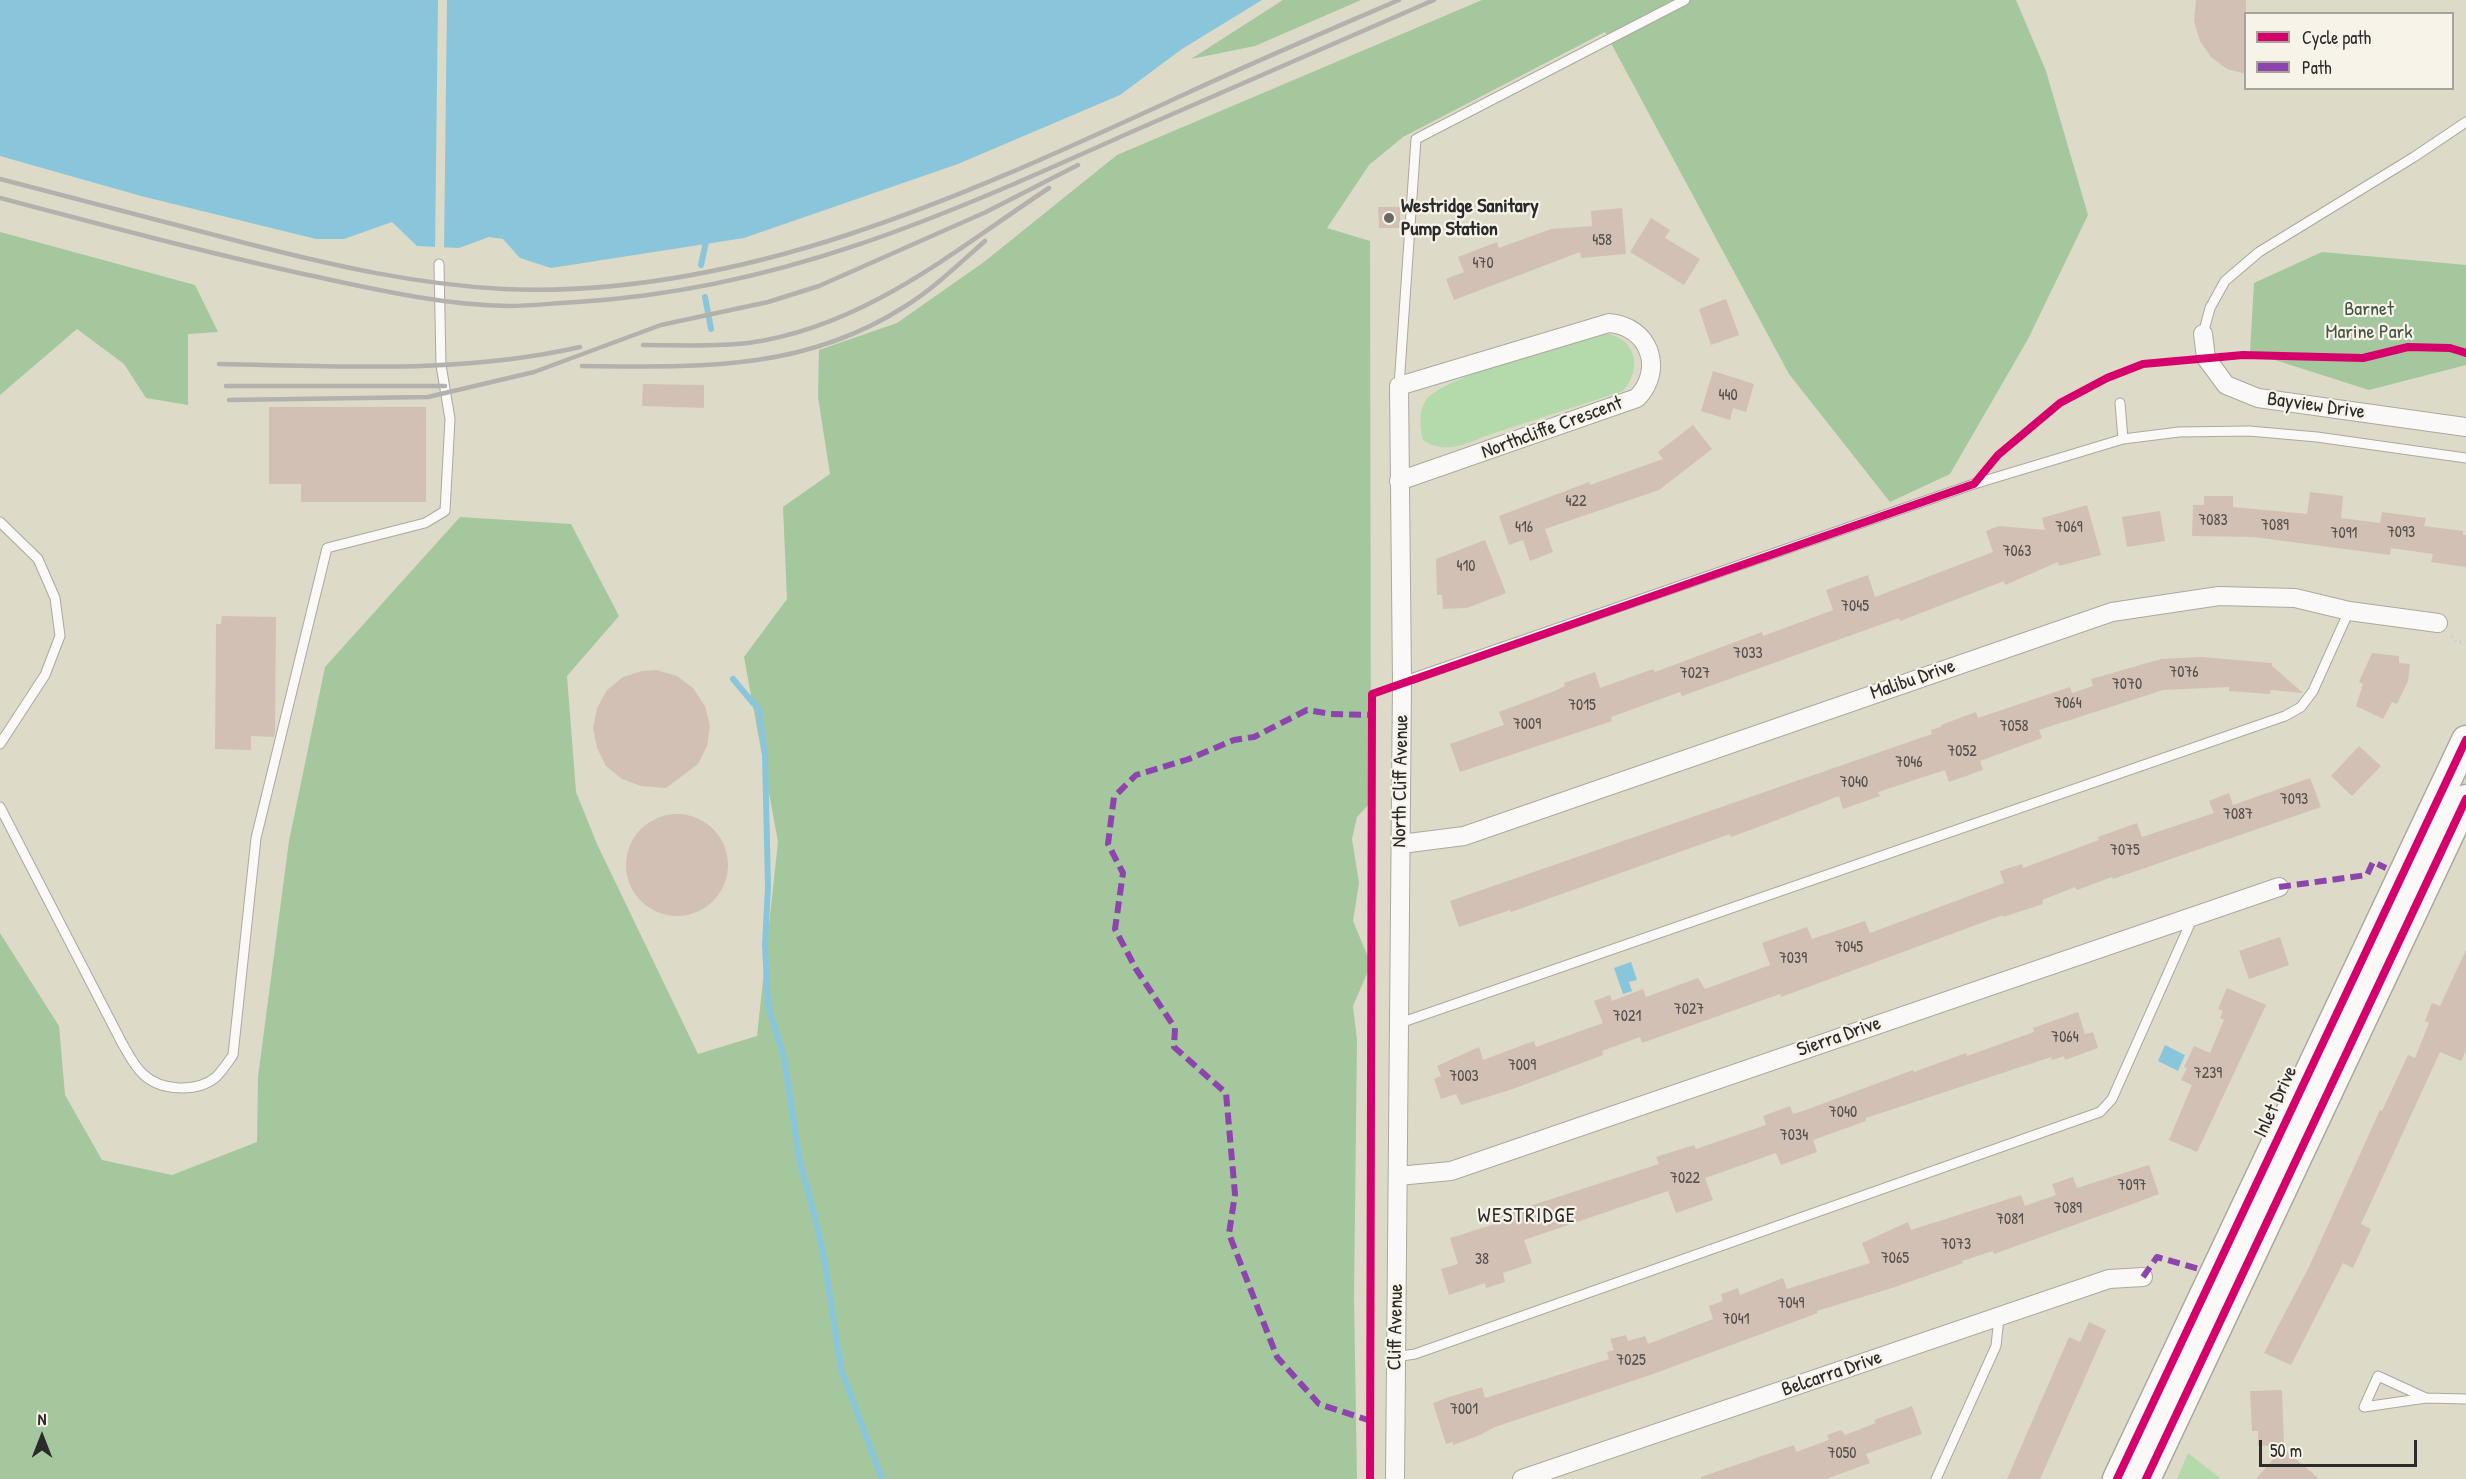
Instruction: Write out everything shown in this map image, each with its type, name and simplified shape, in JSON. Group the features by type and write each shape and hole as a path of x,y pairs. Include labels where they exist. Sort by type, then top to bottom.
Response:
{"main road":[{"name":"Inlet Drive","path":"2117,1479 2466,740"},
{"path":"2146,1479 2466,799"}],"street":[{"name":"Northcliffe Crescent","path":"1400,386 1609,323 1624,324 1638,333 1646,345 1650,360 1651,374 1647,387 1637,398 1400,482"},
{"name":"Bayview Drive","path":"2203,334 2206,358 2226,385 2258,398 2466,427"},
{"name":"North Cliff Avenue","path":"1398,1176 1402,682 1400,386"},
{"name":"Malibu Drive","path":"1401,844 1464,836 2112,612 2219,596 2295,598 2349,611 2438,622"},
{"name":"Sierra Drive","path":"1398,1176 1451,1171 2194,914 2279,887"},
{"name":"Cliff Avenue","path":"1395,1479 1398,1176"},
{"name":"Belcarra Drive","path":"1522,1479 2109,1279 2143,1277"}],"lane":[{"path":"1400,386 1416,139 1685,0"},
{"path":"2203,334 2210,308 2225,281 2259,252 2414,157 2466,122"},
{"path":"0,807 117,1033 141,1073 154,1083 175,1087 198,1087 216,1077 233,1055 256,838 327,548 425,523 445,511 450,419 441,365 439,264"},
{"path":"2120,403 2123,438"},
{"path":"1402,682 1963,487 2123,438 2179,432 2249,431 2317,437 2466,458"},
{"path":"0,522 38,558 55,598 60,636 45,675 0,744"},
{"path":"1400,1023 2285,716 2301,707 2313,691 2349,611"},
{"path":"1395,1357 1427,1350 2100,1112 2112,1100 2194,914"},
{"path":"1936,1479 1996,1347 1999,1318"},
{"path":"2426,1398 2378,1376 2364,1407 2426,1398 2466,1400"}],"green space":[{"path":"1283,0 1361,0 1255,46 1191,59"},
{"path":"1482,0 2016,0 2046,71 2088,215 2028,339 1950,474 1890,502 1789,374 1605,32 1403,137 1369,165 1327,228 1370,241 1371,802 1357,817 1352,839 1359,883 1353,921 1371,964 1353,1006 1357,1040 1354,1298 1357,1479 0,1479 0,933 59,1026 65,1095 102,1160 172,1175 257,1142 258,1077 289,841 325,667 460,517 571,524 619,616 567,676 576,792 597,844 698,1054 757,1036 778,842 744,657 787,599 783,507 830,474 818,397 819,350 897,323 984,262 1117,155"},
{"path":"0,232 195,285 218,332 188,334 188,405 146,398 124,364 77,329 0,395"},
{"name":"Barnet Marine Park","path":"2322,252 2466,265 2466,365 2369,390 2250,352 2254,283"},
{"path":"1608,334 1626,343 1634,357 1632,374 1623,391 1454,447 1438,447 1423,440 1421,414 1423,404 1438,391 1457,380 1511,360"},
{"path":"2188,1453 2221,1479 2177,1479"}],"water":[{"path":"0,0 1262,0 1182,49 1120,95 958,164 744,238 551,268 520,258 503,239 489,237 459,248 417,246 392,222 344,239 316,239 141,196 0,156"},
{"path":"1631,962 1637,980 1629,982 1632,991 1623,994 1614,968"},
{"path":"2165,1045 2185,1055 2178,1071 2158,1061"}],"pier":[{"path":"438,0 447,0 444,250 435,250"}],"building":[{"path":"2196,0 2246,0 2244,73 2227,69 2211,57 2200,41 2194,21"},
{"name":"Westridge Sanitary Pump Station","path":"1378,207 1400,207 1400,228 1379,228"},
{"path":"1622,208 1626,254 1581,258 1580,252 1454,300 1446,279 1464,272 1458,257 1497,242 1499,248 1551,229 1592,226 1591,211"},
{"path":"1651,218 1670,230 1665,238 1700,259 1684,285 1630,252"},
{"path":"1726,299 1739,335 1711,345 1699,309"},
{"path":"1713,371 1754,384 1746,412 1733,408 1730,420 1701,411"},
{"path":"643,384 704,385 704,408 642,406"},
{"path":"269,407 426,407 426,502 301,502 301,484 269,484"},
{"path":"1693,425 1712,449 1659,490 1545,529 1553,552 1530,561 1523,540 1509,545 1499,516 1589,482 1590,485 1663,459 1658,452"},
{"path":"2310,492 2343,496 2341,518 2380,523 2382,512 2426,518 2424,526 2463,531 2463,535 2466,535 2466,567 2431,562 2433,554 2391,548 2390,555 2254,537 2192,536 2193,505 2204,505 2204,496 2233,496 2233,507 2307,514"},
{"path":"2087,505 2101,555 2059,566 2058,562 2005,585 2004,581 1900,621 1899,618 1682,696 1680,692 1611,717 1612,721 1460,772 1450,744 1504,725 1499,712 1552,692 1565,686 1564,683 1595,672 1600,688 1653,669 1655,672 1762,632 1763,636 1833,610 1826,590 1868,575 1875,597 1993,552 1986,531 1999,526 2045,530 2042,518"},
{"path":"2160,511 2165,541 2127,547 2122,517"},
{"path":"1485,540 1506,593 1467,608 1443,609 1442,595 1437,595 1436,559"},
{"path":"222,616 276,617 275,733 274,737 251,736 251,750 215,749 216,624 221,624"},
{"path":"2372,653 2399,656 2399,663 2410,664 2408,681 2397,704 2392,702 2383,719 2356,706 2363,684 2359,682"},
{"path":"2202,657 2272,663 2272,666 2303,693 2271,690 2270,694 2229,691 2229,687 2163,690 2039,730 2042,738 1980,761 1983,770 1949,782 1945,770 1878,792 1880,796 1843,809 1839,796 1731,837 1730,834 1511,912 1510,910 1459,927 1450,901 1932,734 1931,730 1941,725 1976,712 1978,718 2070,687 2072,693 2093,686 2091,679 2161,659"},
{"path":"657,670 677,676 693,688 705,706 710,726 707,746 698,764 666,788 641,786 622,779 606,766 597,748 593,728 597,708 607,690 623,677 642,671"},
{"path":"2359,746 2381,766 2352,796 2331,776"},
{"path":"2310,778 2321,807 2113,879 2112,877 2077,890 2075,887 2042,900 2043,904 2003,917 2003,915 1781,997 1780,994 1642,1043 1640,1037 1602,1051 1603,1055 1510,1090 1461,1105 1456,1094 1441,1099 1434,1079 1441,1076 1437,1066 1479,1047 1483,1060 1534,1041 1536,1047 1603,1023 1594,1001 1610,995 1612,1001 1643,989 1646,997 1698,978 1705,989 1770,965 1762,943 1807,927 1812,939 1865,921 1870,933 2004,883 2000,871 2022,864 2023,868 2099,840 2098,837 2137,823 2142,837 2214,813 2209,801 2229,793 2233,805"},
{"path":"677,814 697,818 713,829 724,845 728,865 724,885 713,901 697,912 677,916 657,912 641,901 630,885 626,865 630,845 641,829 657,818"},
{"path":"2280,937 2289,965 2249,979 2239,951"},
{"path":"2466,950 2466,1051 2461,1061 2440,1052 2361,1224 2371,1229 2353,1268 2343,1263 2291,1365 2264,1353 2309,1267 2380,1110 2382,1111 2408,1055 2415,1058 2429,1023 2425,1021 2432,1003 2440,1006"},
{"path":"2227,988 2266,1005 2197,1152 2169,1140 2192,1085 2181,1080 2187,1068 2184,1067 2194,1046 2210,1053 2224,1020 2220,1018 2223,1011 2218,1009"},
{"path":"2078,1012 2085,1034 2093,1032 2098,1048 2065,1060 2064,1056 2052,1060 2051,1057 1866,1118 1866,1121 1813,1140 1817,1152 1781,1165 1776,1153 1705,1178 1713,1200 1676,1213 1668,1191 1524,1240 1532,1263 1503,1273 1505,1282 1486,1288 1485,1283 1449,1295 1441,1269 1458,1264 1450,1238 1498,1223 1496,1217 1659,1164 1656,1157 1694,1145 1696,1149 1766,1125 1763,1116 1790,1106 1793,1114 1803,1111 1913,1070 1914,1072 1966,1053 1967,1056 2034,1032 2033,1028"},
{"path":"2149,1165 2159,1194 1994,1254 1993,1251 1895,1287 1817,1311 1818,1313 1653,1374 1495,1427 1453,1445 1453,1442 1446,1444 1433,1403 1482,1387 1485,1398 1609,1359 1607,1352 1614,1350 1610,1339 1626,1335 1628,1341 1645,1336 1648,1344 1713,1319 1709,1306 1723,1301 1721,1294 1738,1288 1740,1295 1783,1278 1787,1289 1870,1263 1862,1243 1908,1222 1911,1230 2021,1195 2025,1206 2056,1195 2052,1184 2073,1177 2077,1188"},
{"path":"2089,1322 2106,1330 2040,1479 2007,1479 2069,1337 2080,1342"},
{"path":"2282,1390 2284,1445 2258,1446 2258,1431 2252,1431 2250,1391"},
{"path":"1912,1406 1922,1434 1866,1454 1870,1463 1826,1479 1701,1479 1701,1477 1794,1445 1796,1452 1829,1440 1827,1435 1841,1430 1845,1435 1876,1423 1874,1420"},
{"path":"2283,1448 2319,1479 2256,1479"}],"waterway":[{"path":"701,265 707,237"},
{"path":"705,297 711,329"},
{"path":"733,679 759,710 765,755 768,887 765,945 768,1005 784,1058 800,1163 825,1264 841,1369 882,1479"}],"railway":[{"path":"0,179 312,260 438,283 503,289 593,288 681,277 768,258 854,233 938,202 1021,168 1399,0"},
{"path":"0,198 269,266 383,291 458,303 517,306 652,295 724,282 793,265 861,244 928,219 1434,0"},
{"path":"229,400 428,397 534,372 661,325 768,302 819,286 986,212 1078,165"},
{"path":"643,345 748,343 791,334 831,321 907,283 1049,188"},
{"path":"582,366 708,365 788,354 827,344 866,328 915,300 985,241"},
{"path":"219,364 355,367 446,365 536,356 580,347"},
{"path":"226,386 445,386"}],"marked path":[{"path":"1371,1421 1319,1404 1277,1357 1229,1234 1235,1194 1226,1093 1174,1047 1175,1028 1136,969 1115,929 1123,873 1108,844 1114,797 1136,775 1189,759 1234,740 1254,737 1307,710 1331,714 1373,715"},
{"path":"2279,887 2367,875 2373,862 2386,868"},
{"path":"2143,1277 2157,1257 2199,1269"}],"cycle path":[{"path":"1370,1479 1372,694 1974,484 1998,455 2060,403 2107,378 2143,364 2243,355 2363,358 2408,347 2450,348 2466,353"},
{"path":"2117,1479 2466,740"},
{"path":"2146,1479 2466,799"}],"place":[{"name":"Westridge Sanitary Pump Station","path":"1389,218"}],"district":[{"name":"WESTRIDGE","path":"1527,1216"}]}
